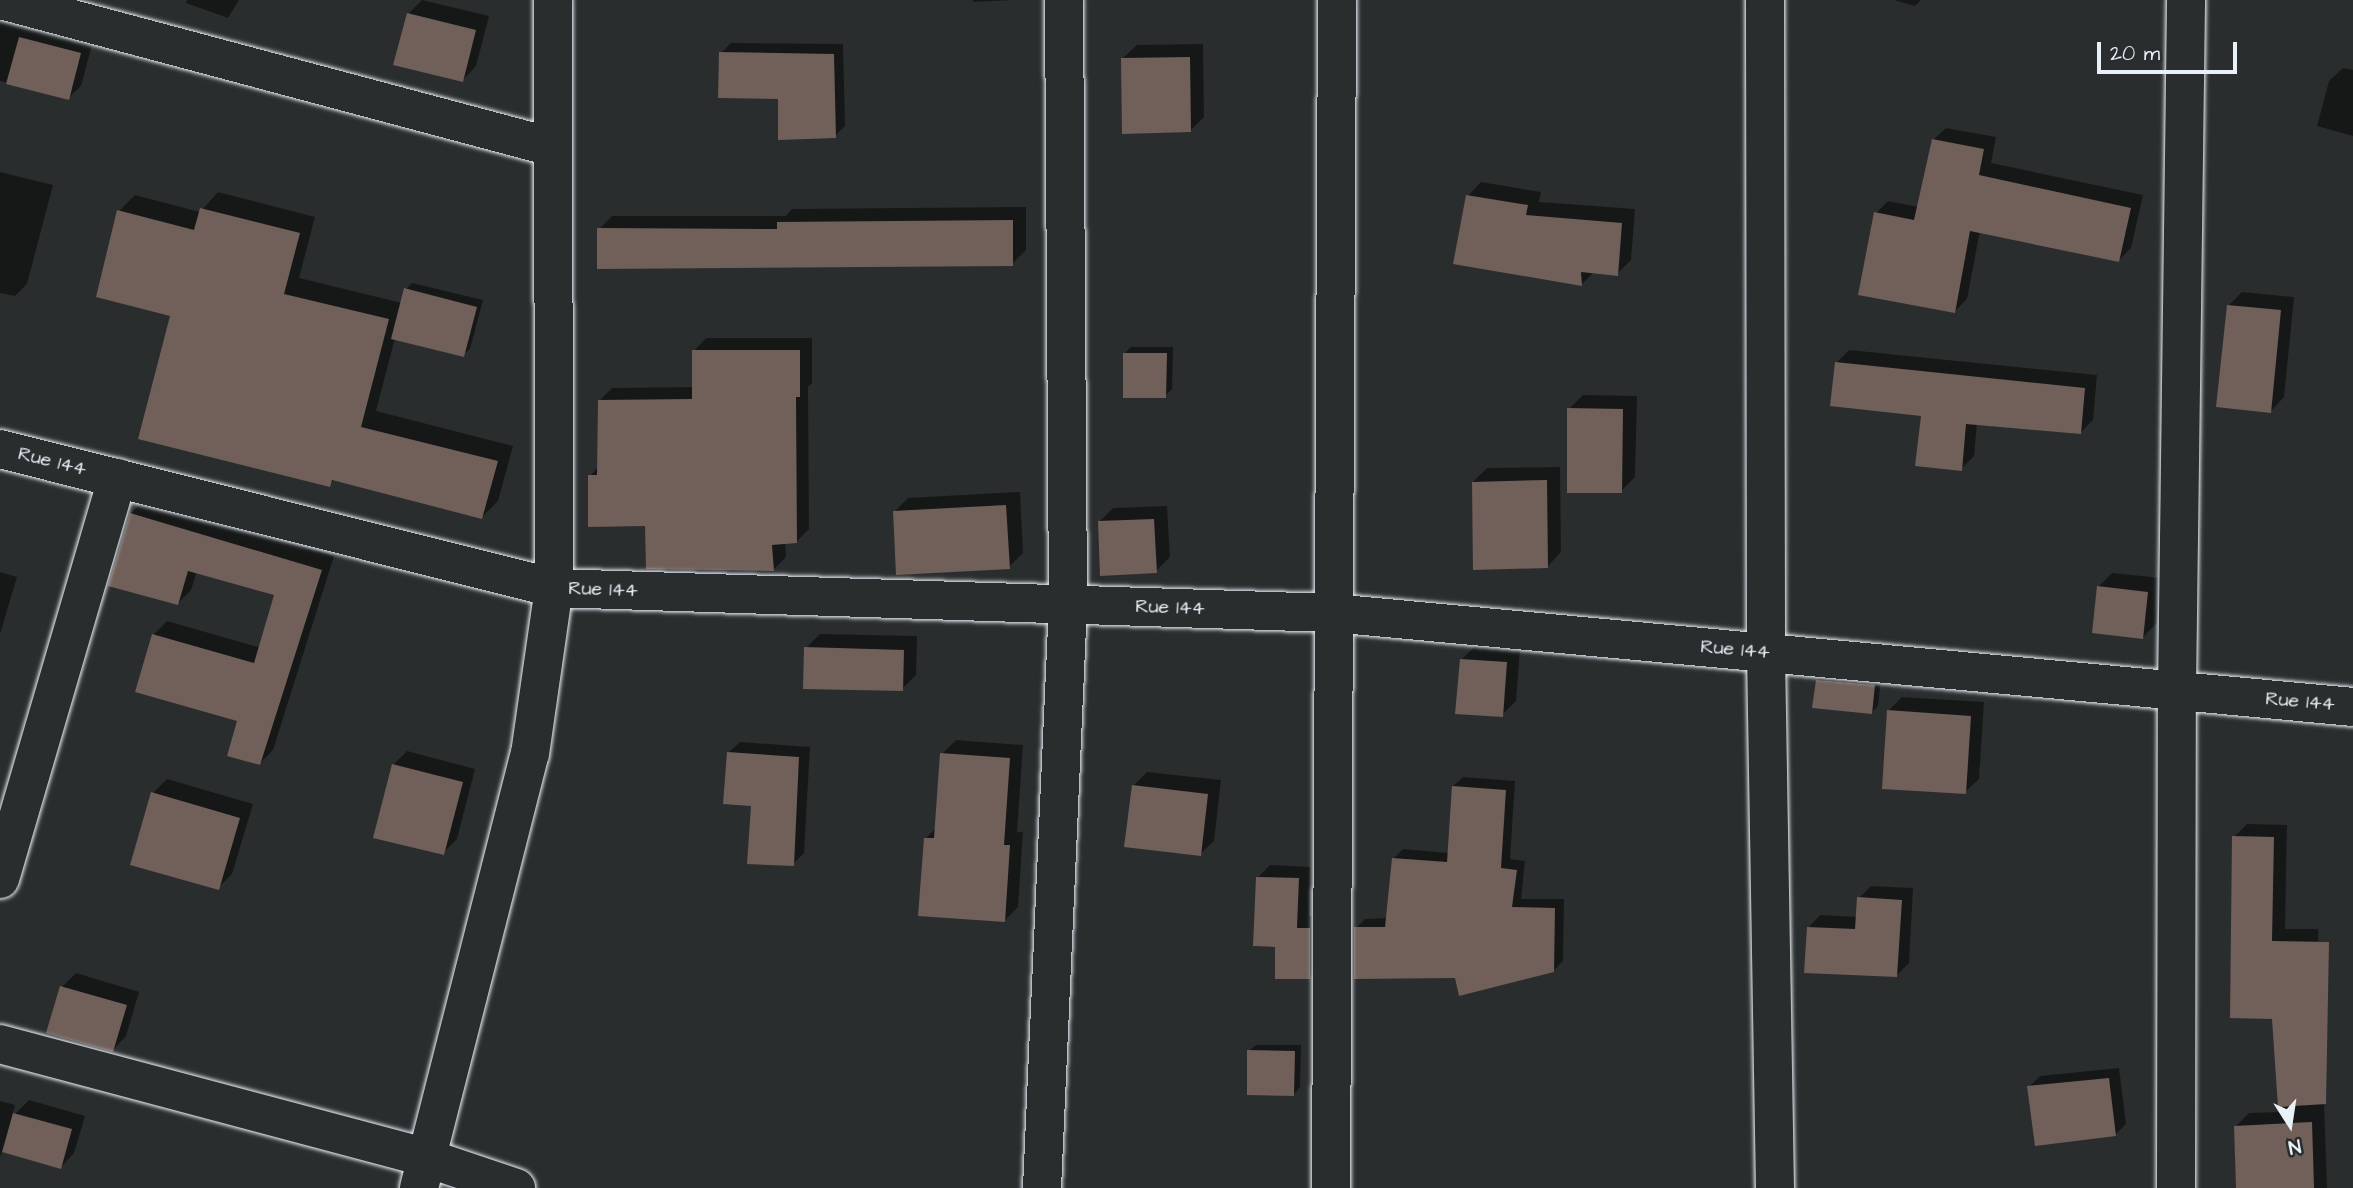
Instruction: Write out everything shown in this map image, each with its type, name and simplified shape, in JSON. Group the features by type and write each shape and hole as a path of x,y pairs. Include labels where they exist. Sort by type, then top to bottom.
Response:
{"street":[{"path":"1,0 552,147"},
{"path":"423,1173 530,754 554,588 553,0"},
{"path":"1042,1188 1068,604 1064,0"},
{"path":"1331,1188 1337,0"},
{"path":"1765,0 1766,653 1775,1188"},
{"path":"2176,1188 2177,691 2186,0"},
{"name":"Rue 144","path":"0,449 554,588 1332,613 2353,707"},
{"path":"0,878 117,478"},
{"path":"0,1044 423,1173 516,1188"}],"building":[{"path":"407,13 476,30 463,82 393,65"},
{"path":"19,37 81,53 69,100 6,84"},
{"path":"719,52 834,54 836,138 778,140 778,99 718,98"},
{"path":"1190,57 1191,132 1122,134 1121,58"},
{"path":"1932,139 1984,149 1979,175 2131,208 2119,262 1970,231 1955,313 1858,295 1874,212 1914,220"},
{"path":"1466,195 1528,205 1526,215 1622,223 1618,276 1581,272 1582,286 1453,264"},
{"path":"200,208 300,233 284,294 389,319 361,427 498,461 482,519 332,480 330,487 138,439 170,316 96,297 117,210 194,230"},
{"path":"1013,220 1013,266 597,269 597,228 777,229 777,222"},
{"path":"404,288 477,307 464,357 391,339"},
{"path":"2227,305 2281,310 2271,413 2216,407"},
{"path":"692,350 800,350 800,397 796,397 797,543 772,545 774,571 646,569 645,526 588,527 588,475 597,475 598,400 692,399"},
{"path":"1123,353 1167,353 1166,398 1123,398"},
{"path":"1835,362 2085,388 2081,434 1966,424 1962,471 1915,466 1921,416 1830,406"},
{"path":"1567,408 1623,409 1622,493 1567,493"},
{"path":"1547,480 1548,568 1473,570 1472,482"},
{"path":"1006,505 1010,569 896,575 893,511"},
{"path":"130,513 322,570 260,765 227,756 237,721 135,692 152,634 254,663 274,595 188,571 178,605 108,586"},
{"path":"1154,519 1157,573 1100,576 1098,521"},
{"path":"2097,586 2148,592 2143,639 2092,633"},
{"path":"804,647 904,650 903,691 803,689"},
{"path":"1460,659 1507,662 1503,717 1455,714"},
{"path":"1816,680 1875,685 1872,714 1812,708"},
{"path":"1887,710 1971,716 1966,794 1882,789"},
{"path":"727,752 799,757 794,866 747,864 751,806 723,804"},
{"path":"940,753 1010,758 1004,845 1010,845 1005,922 918,916 924,838 934,838"},
{"path":"392,764 463,782 444,855 373,838"},
{"path":"1132,785 1208,794 1201,856 1124,847"},
{"path":"1452,786 1506,790 1501,868 1517,870 1512,907 1555,908 1554,972 1459,996 1455,978 1354,979 1354,927 1385,927 1392,858 1447,862"},
{"path":"151,792 240,818 219,890 130,865"},
{"path":"2232,836 2274,837 2272,941 2329,942 2326,1104 2278,1107 2272,1019 2230,1018"},
{"path":"1256,877 1299,878 1297,928 1310,928 1310,979 1275,979 1275,947 1253,946"},
{"path":"1857,897 1902,900 1897,977 1804,973 1807,927 1855,929"},
{"path":"60,986 127,1005 113,1052 46,1033"},
{"path":"1247,1050 1295,1051 1294,1096 1247,1095"},
{"path":"2109,1078 2116,1136 2035,1146 2027,1086"},
{"path":"13,1113 72,1129 61,1169 2,1152"},
{"path":"2312,1122 2314,1188 2236,1188 2234,1126"}]}
